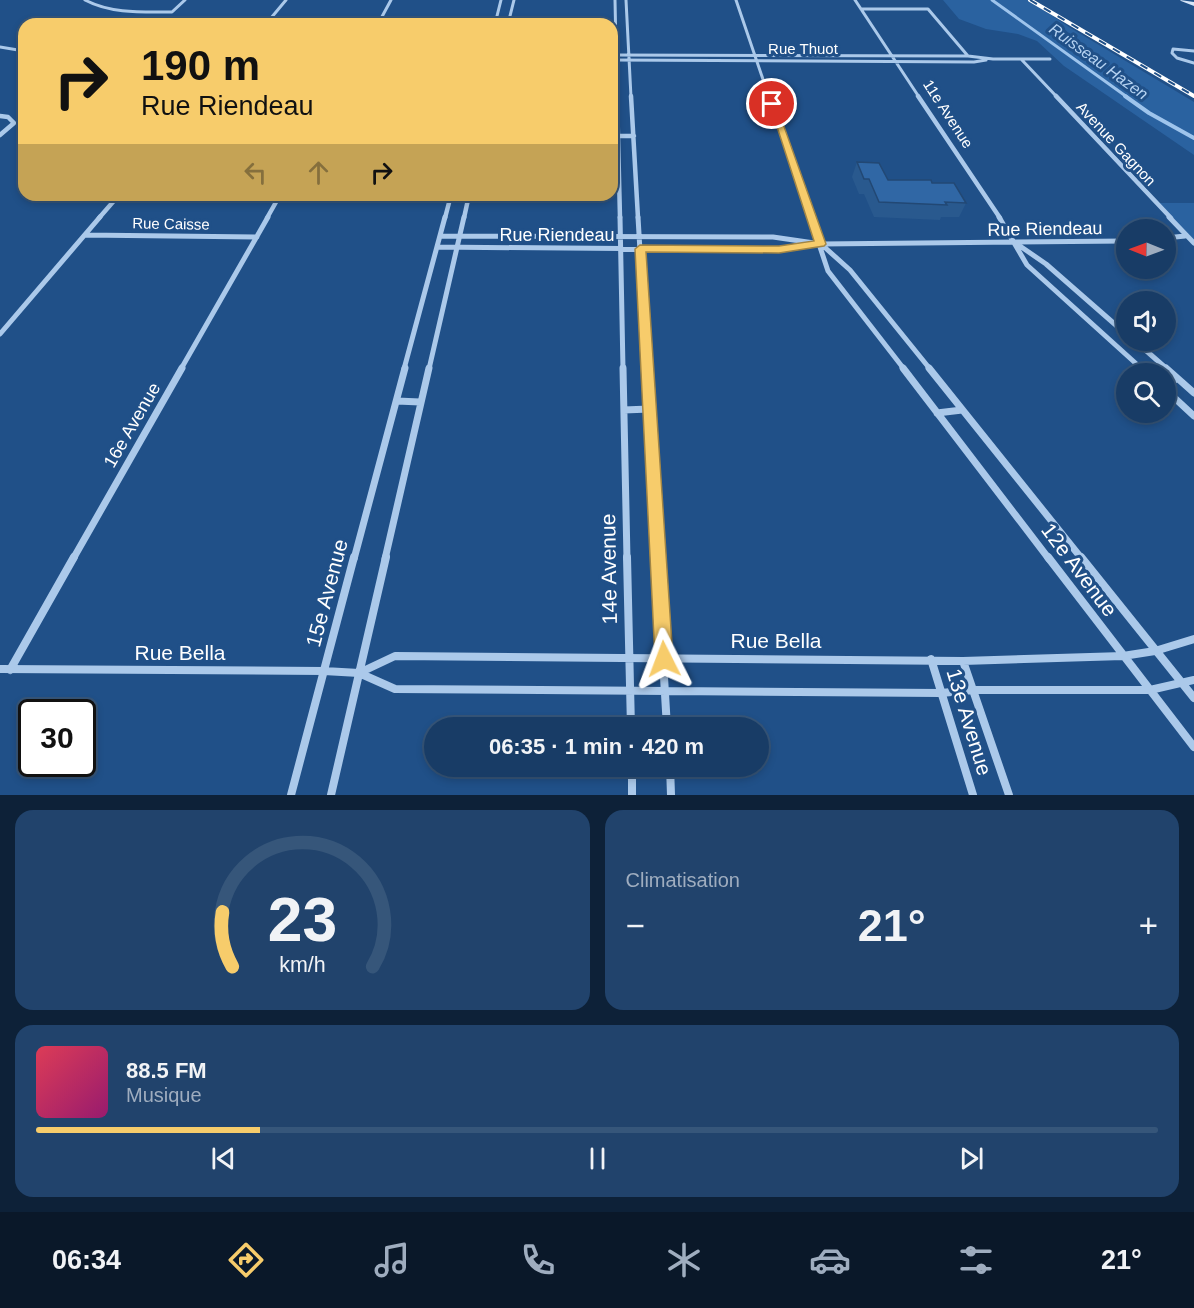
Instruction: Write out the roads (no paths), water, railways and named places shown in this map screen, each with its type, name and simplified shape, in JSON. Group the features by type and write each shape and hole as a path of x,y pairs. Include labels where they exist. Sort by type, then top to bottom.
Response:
{"street":[{"path":"85,0 98,7 114,10 172,12 185,0"},
{"path":"271,18 286,0"},
{"path":"381,18 391,0"},
{"name":"14e Avenue","path":"615,0 615,18"},
{"path":"626,0 666,717"},
{"name":"12e Avenue","path":"736,0 828,271 1194,747"},
{"name":"11e Avenue","path":"855,0 1016,243 1027,265 1135,363"},
{"path":"1183,0 1194,4"},
{"path":"497,18 501,2 514,2 510,18"},
{"path":"861,9 928,9 968,56"},
{"path":"0,46 18,50"},
{"path":"1194,51 1181,48 1173,50 1172,53 1177,58 1194,63"},
{"name":"Rue Thuot","path":"618,58 968,56 993,59 1050,59"},
{"name":"Rue Thuot","path":"756,58 898,62 974,62 993,59"},
{"name":"Avenue Gagnon","path":"1021,59 1194,243"},
{"path":"0,116 8,117 14,123 0,135"},
{"path":"618,136 634,136"},
{"name":"14e Avenue","path":"618,136 631,717"},
{"path":"0,334 114,201"},
{"name":"16e Avenue","path":"10,670 277,201"},
{"name":"15e Avenue","path":"291,795 450,201"},
{"path":"331,795 468,201"},
{"name":"Rue Caisse","path":"85,235 256,237"},
{"name":"Rue Riendeau","path":"441,236 773,237 820,244"},
{"path":"1176,237 1185,236"},
{"name":"Rue Riendeau","path":"437,248 779,250 820,244 1116,241"},
{"name":"11e Avenue","path":"1016,243 1046,264 1116,325"},
{"name":"12e Avenue","path":"820,244 850,270 1194,698"},
{"path":"1146,351 1194,393"},
{"path":"1176,399 1194,416"},
{"path":"397,401 420,402"},
{"path":"624,410 649,409"},
{"path":"937,413 963,410"},
{"name":"Rue Bella","path":"360,673 395,656 963,661 1123,656 1155,651 1194,639"},
{"name":"13e Avenue","path":"932,659 973,795"},
{"name":"13e Avenue","path":"963,661 1008,795"},
{"name":"Rue Bella","path":"0,669 324,671 360,673 395,689 665,692 941,693 973,690 1150,690 1194,680"},
{"path":"632,777 632,795"},
{"path":"670,777 671,795"}],"waterway":[{"name":"Ruisseau Hazen","path":"992,0 1127,97"},
{"name":"Ruisseau Hazen","path":"1125,96 1149,113 1194,138"}],"railway":[{"path":"1030,0 1194,96"}]}
